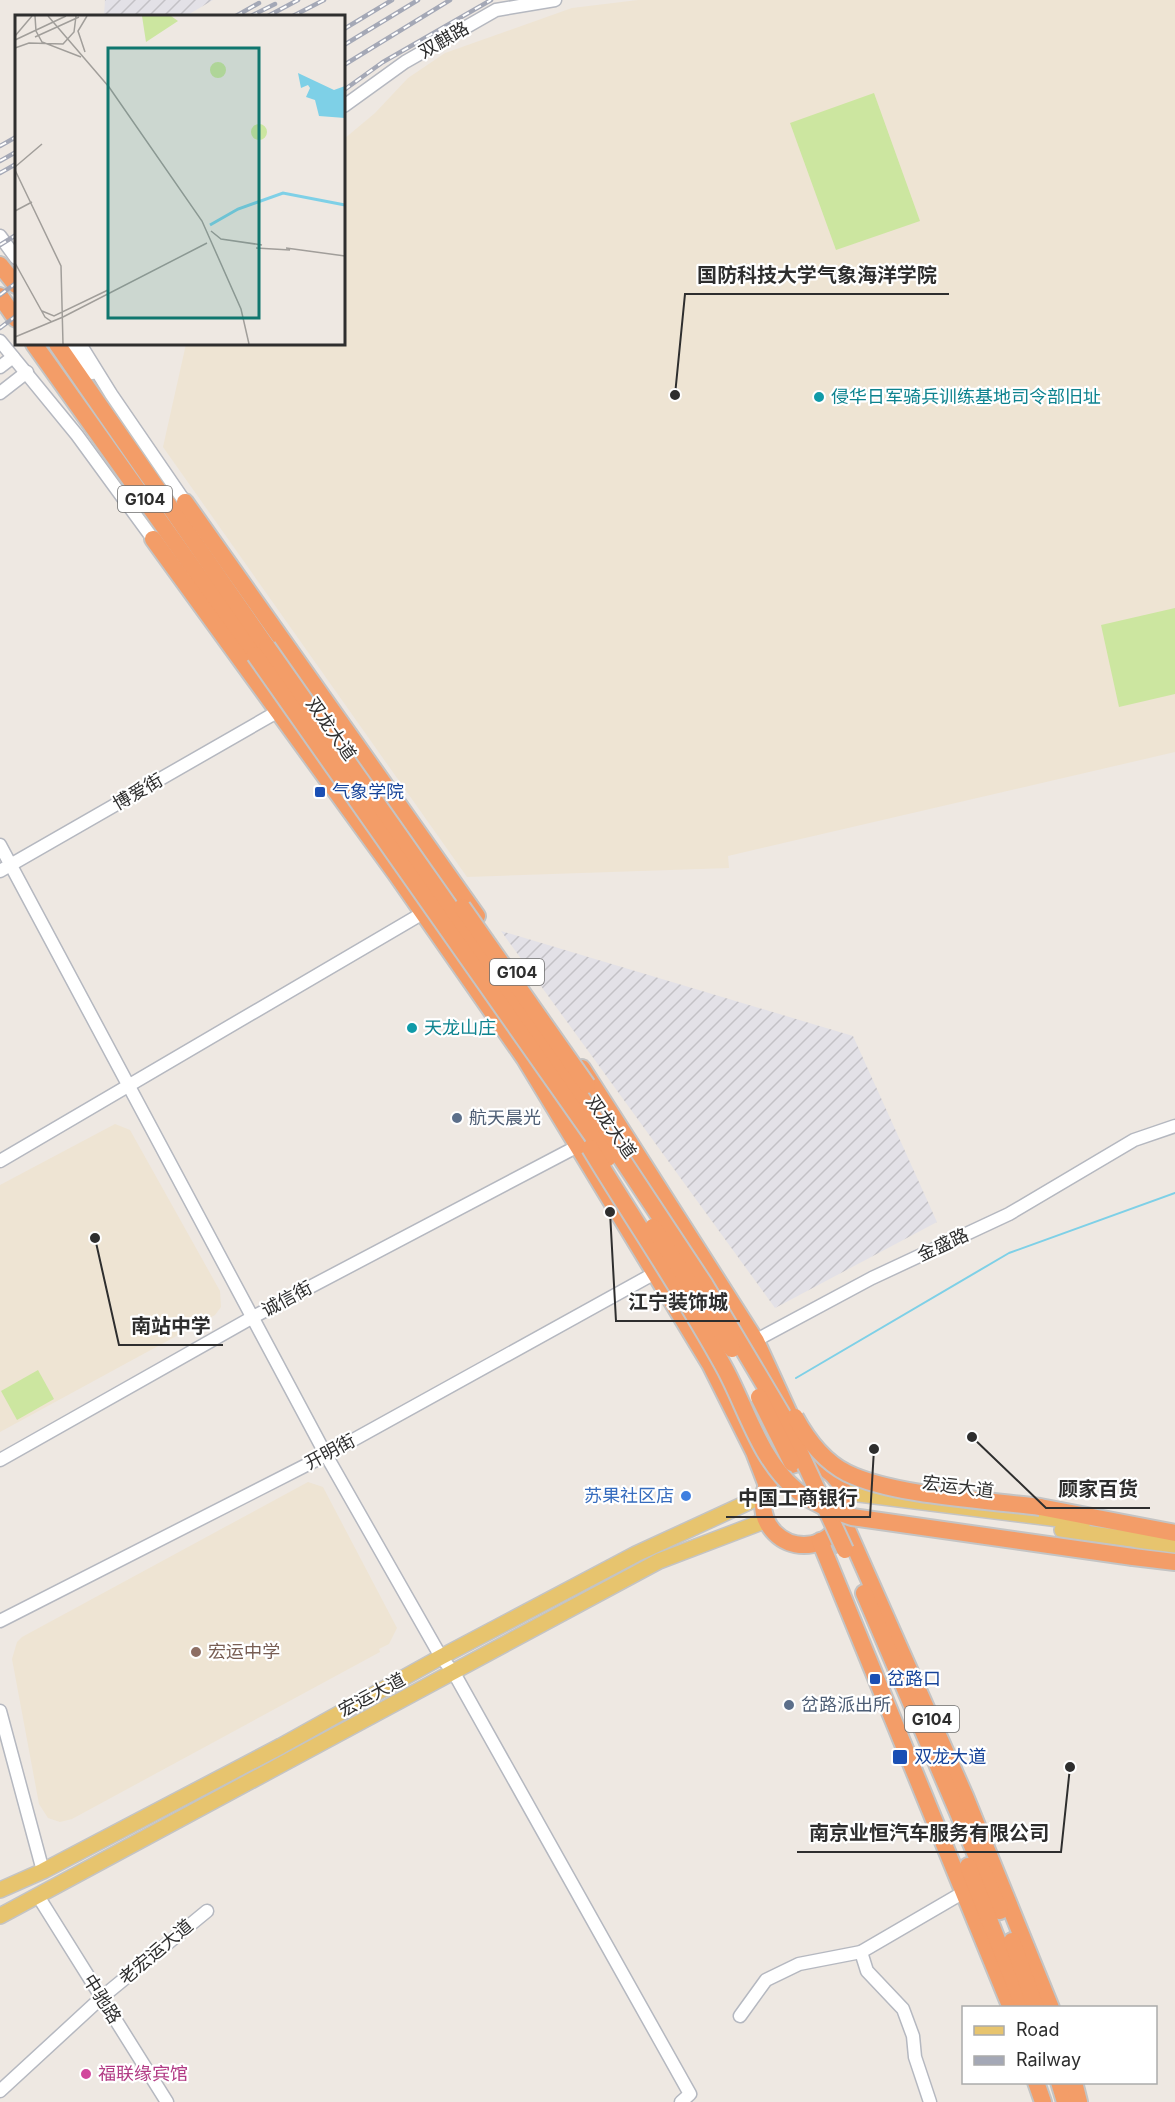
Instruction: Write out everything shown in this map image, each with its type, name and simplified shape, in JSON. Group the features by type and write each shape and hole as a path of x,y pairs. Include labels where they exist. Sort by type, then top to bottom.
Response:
{"highway":[{"path":"0,264 15,284"},
{"path":"0,296 15,318"},
{"name":"双龙大道","path":"35,345 261,651 374,798 623,1159 737,1335 783,1416 846,1550 992,1892 1036,2006"},
{"name":"双龙大道","path":"58,345 261,651 616,1169 709,1312 769,1415 884,1659 1024,2006"},
{"name":"双龙大道","path":"185,502 551,1019 756,1341 812,1464"},
{"name":"双龙大道","path":"153,538 525,1059 710,1364 754,1452 766,1490"},
{"path":"374,798 447,887 564,1050 722,1293 806,1437 846,1473 881,1485 1041,1507 1175,1533"},
{"path":"534,1051 574,1122 724,1366 760,1442 776,1468 795,1489 818,1504 852,1517 1175,1562"},
{"path":"798,1463 812,1464 833,1474 844,1497 842,1518 837,1528 820,1541 796,1544 784,1539 774,1531 767,1520 766,1490 786,1467 798,1463"},
{"name":"G104","path":"842,1518 965,1796 1051,2006"},
{"name":"G104","path":"820,1541 1011,2006"},
{"path":"1037,2084 1043,2102"},
{"path":"1046,2084 1050,2102"},
{"path":"1060,2084 1065,2102"},
{"path":"1074,2084 1079,2102"}],"main road":[{"name":"宏运大道","path":"2,1888 43,1871 281,1746 441,1657 636,1554 766,1490"},
{"name":"宏运大道","path":"844,1497 1175,1533"},
{"name":"宏运大道","path":"844,1497 1175,1545"},
{"name":"宏运大道","path":"0,1918 658,1561 767,1520"}],"street":[{"name":"双麒路","path":"345,104 405,62 496,10 555,0"},
{"path":"0,236 15,257"},
{"path":"0,341 84,444 153,538"},
{"path":"66,345 111,394"},
{"path":"81,345 111,394 185,502"},
{"path":"0,367 13,357"},
{"path":"0,393 27,372"},
{"name":"博爱街","path":"5,868 277,712"},
{"path":"0,845 5,868 127,1086 326,1455 441,1657 454,1673 689,2099"},
{"path":"0,1161 423,914"},
{"name":"金盛路","path":"710,1364 872,1278 1009,1214 1134,1140 1175,1126"},
{"name":"诚信街","path":"0,1460 253,1317 578,1146"},
{"name":"开明街","path":"0,1621 326,1455 655,1273"},
{"path":"0,1711 43,1871"},
{"path":"740,2016 765,1980 799,1964 861,1952 964,1892"},
{"name":"中驰路","path":"38,1896 167,2102"},
{"name":"老宏运大道","path":"0,2091 101,1998 207,1911"},
{"path":"861,1952 867,1971 903,2009 910,2025 915,2057 930,2102"}],"shaded area":[{"path":"105,0 213,0 188,15 104,15"},
{"path":"638,0 1175,0 1175,752 728,856 729,868 467,877 163,447 186,345 345,345 345,138 375,113 408,78 445,53 572,8"},
{"path":"501,931 853,1036 937,1222 775,1308"},
{"path":"115,1124 130,1130 220,1291 221,1307 215,1315 0,1432 0,1185"},
{"name":"宏运中学","path":"308,1482 323,1487 397,1628 389,1644 379,1649 380,1652 72,1819 60,1822 48,1818 39,1804 12,1659 17,1642 22,1637"}],"green space":[{"path":"874,93 920,221 836,250 790,123"},
{"path":"1175,608 1175,694 1119,707 1101,625"},
{"path":"38,1370 54,1399 17,1420 1,1391"}],"waterway":[{"path":"796,1378 1009,1253 1175,1193"}],"railway":[{"path":"270,15 298,0"},
{"path":"295,15 324,0"},
{"path":"345,28 392,0"},
{"path":"345,44 418,0"},
{"path":"345,64 450,0"},
{"path":"345,89 383,62 491,0"},
{"path":"238,15 259,3"},
{"path":"253,15 275,4"},
{"path":"0,146 15,138"},
{"path":"0,161 15,153"},
{"path":"0,173 15,165"},
{"path":"0,245 15,236"},
{"path":"0,295 15,284"},
{"path":"0,328 15,317"}],"place":[{"name":"国防科技大学气象海洋学院","path":"675,395"},
{"name":"侵华日军骑兵训练基地司令部旧址","path":"819,397"},
{"name":"气象学院","path":"320,792"},
{"name":"天龙山庄","path":"412,1028"},
{"name":"航天晨光","path":"457,1118"},
{"name":"江宁装饰城","path":"610,1212"},
{"name":"南站中学","path":"95,1238"},
{"name":"顾家百货","path":"972,1437"},
{"name":"中国工商银行","path":"874,1449"},
{"name":"苏果社区店","path":"686,1496"},
{"name":"宏运中学","path":"196,1652"},
{"name":"岔路口","path":"875,1679"},
{"name":"岔路派出所","path":"789,1705"},
{"name":"双龙大道","path":"900,1757"},
{"name":"南京业恒汽车服务有限公司","path":"1070,1767"},
{"name":"福联缘宾馆","path":"86,2074"}]}
